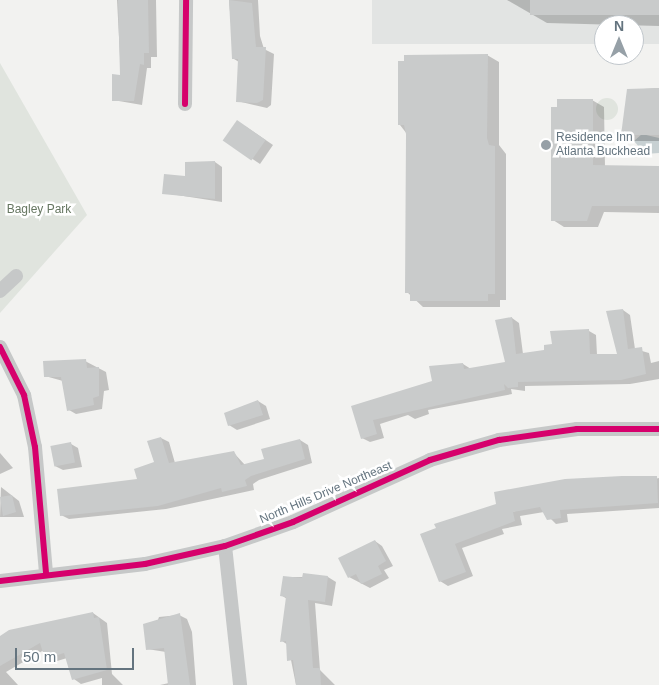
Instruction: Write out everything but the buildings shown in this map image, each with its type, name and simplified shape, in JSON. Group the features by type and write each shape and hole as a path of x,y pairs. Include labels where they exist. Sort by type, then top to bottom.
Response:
{"street":[{"path":"185,104 186,0"},
{"path":"0,292 16,276"},
{"path":"0,347 24,395 33,438 44,512 46,574"},
{"name":"North Hills Drive Northeast","path":"0,581 46,574 145,564 225,546 463,449 536,433 659,429"},
{"path":"225,546 240,685"}],"shaded area":[{"path":"372,0 659,0 659,44 644,44 644,15 594,15 594,44 372,44"},
{"path":"642,134 659,138 659,153 645,154 634,141"}],"green space":[{"name":"Bagley Park","path":"0,63 87,215 0,313"},
{"path":"603,98 611,98 618,105 618,113 611,120 603,120 596,113 596,105"}],"cycle path":[{"path":"185,104 186,0"},
{"path":"0,347 24,395 35,447 46,574"},
{"path":"0,581 145,564 225,546 293,522 430,460 499,440 577,429 659,429"}],"place":[{"name":"Residence Inn Atlanta Buckhead","path":"546,145"}]}
